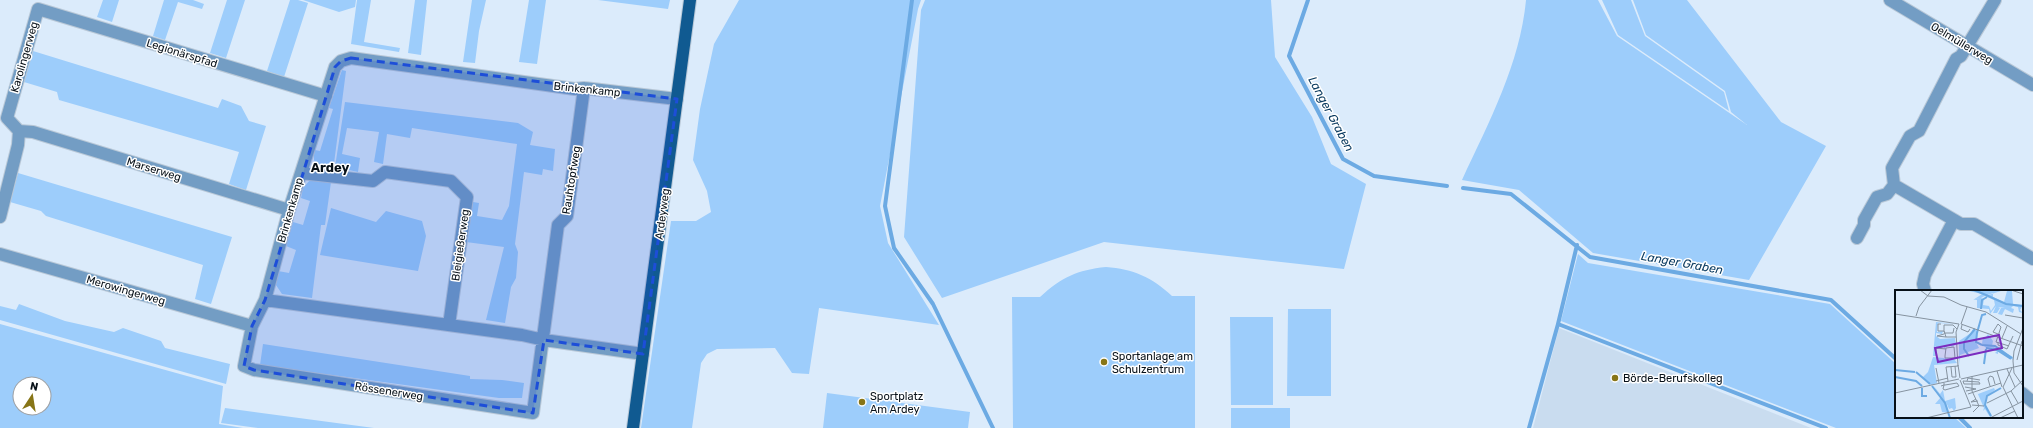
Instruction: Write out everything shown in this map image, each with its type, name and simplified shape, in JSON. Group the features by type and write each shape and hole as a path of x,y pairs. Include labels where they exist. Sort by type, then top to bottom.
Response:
{"main road":[{"name":"Ardeyweg","path":"633,428 690,0"}],"street":[{"name":"Oelmüllerweg","path":"1890,0 2033,85"},
{"path":"1857,238 1864,225 1864,220 1877,197 1887,194 1894,185 1892,168 1910,136 1919,131 1952,66 1994,0"},
{"name":"Legionärspfad","path":"38,9 326,96"},
{"name":"Karolingerweg","path":"19,131 7,118 38,9"},
{"name":"Brinkenkamp","path":"265,300 289,210 335,67 341,61 351,58 575,89 584,88 677,99"},
{"name":"Rauhtopfweg","path":"544,340 558,225 567,216 584,88"},
{"path":"0,217 18,145 19,131"},
{"name":"Marserweg","path":"19,131 33,132 289,210"},
{"name":"Bleigießerweg","path":"301,173 373,181 385,172 451,181 467,197 449,325"},
{"path":"1894,185 1961,224 1974,224 2033,260"},
{"path":"1924,290 1923,284 1925,275 1954,220"},
{"name":"Merowingerweg","path":"0,254 252,326"},
{"path":"265,300 522,335 544,340 643,354"},
{"name":"Rössenerweg","path":"265,300 252,326 244,366 254,370 533,412 544,340"},
{"path":"2023,394 2033,402"}],"highlighted area":[{"path":"351,58 677,99 643,354 544,340 533,413 254,370 244,366 252,326 265,300 335,67 341,61"}],"shaded area":[{"path":"103,0 119,0 112,22 97,17"},
{"path":"164,0 193,0 204,4 202,9 178,2 165,40 153,36"},
{"path":"227,0 245,0 226,58 210,53"},
{"path":"290,0 298,0 308,3 284,77 267,71"},
{"path":"303,0 356,0 355,7 339,12"},
{"path":"357,0 371,0 364,42 400,48 399,52 351,44"},
{"path":"415,0 427,0 421,55 408,53"},
{"path":"472,0 486,0 479,31 475,63 463,62"},
{"path":"529,0 546,0 537,64 519,62"},
{"path":"598,0 670,0 668,9"},
{"path":"739,0 921,0 880,206 888,243 939,325 819,308 809,374 792,373 775,348 717,349 707,354 701,363 692,428 641,428 671,221 696,221 711,212 707,191 693,160 700,109 714,44"},
{"path":"925,0 1271,0 1275,57 1312,117 1331,164 1366,184 1344,269 1104,242 942,298 904,237 921,10"},
{"path":"1526,0 1598,0 1617,36 1747,125 1731,112 1725,91 1646,35 1633,0 1687,0 1781,122 1826,146 1749,280 1593,253 1519,190 1462,180 1493,114 1510,70 1523,24"},
{"path":"1602,0 1631,0 1645,36 1724,92 1729,111 1618,35"},
{"path":"33,51 218,108 222,99 241,106 249,121 266,126 246,190 229,184 239,152 59,100 57,92 24,82"},
{"path":"342,70 346,71 333,171 317,166 314,156 315,150 320,151 333,109 329,108"},
{"path":"345,102 518,123 533,132 530,145 555,149 553,171 543,169 542,175 524,172 515,244 518,252 516,278 511,287 505,323 486,320 504,247 466,242 473,202 479,203 477,216 502,220 509,206 517,144 412,128 410,138 387,134 383,164 374,162 379,132 347,128 342,154 360,158 358,172 335,167"},
{"path":"18,173 232,237 211,304 195,299 203,265 46,216 41,211 10,202"},
{"path":"310,180 331,182 325,225 321,225 312,298 282,294 276,285 278,271 289,273 296,250 286,246 293,222 303,225 310,201 301,198 303,188"},
{"path":"331,208 376,222 386,211 422,221 426,236 418,271 320,255"},
{"path":"1578,254 1588,263 1830,304 1895,363 1895,418 1955,418 1966,428 1836,428 1561,321"},
{"name":"Sportanlage am Schulzentrum","path":"1106,267 1142,275 1165,289 1172,296 1195,296 1195,428 1013,428 1012,297 1040,297 1056,284 1070,276 1087,270"},
{"path":"19,304 65,321 114,332 123,328 161,341 165,348 230,364 226,384 0,320 0,306 16,310"},
{"path":"1288,309 1331,309 1331,396 1287,396"},
{"path":"1230,317 1273,317 1273,405 1231,405"},
{"path":"0,324 223,386 219,424 243,428 0,428"},
{"name":"Börde-Berufskolleg","path":"1559,328 1811,428 1533,428"},
{"path":"263,344 470,376 470,379 502,380 524,383 522,398 499,398 260,365"},
{"name":"Sportplatz Am Ardey","path":"827,393 970,412 968,428 823,428"},
{"path":"225,408 374,428 258,428 221,423"},
{"path":"1231,408 1290,408 1290,428 1231,428"}],"waterway":[{"path":"912,0 885,206 894,248 933,304 993,428"},
{"name":"Langer Graben","path":"1308,0 1289,56 1343,159 1374,176 1447,186"},
{"name":"Langer Graben","path":"1463,188 1511,194 1590,257 1831,300 1895,358"},
{"path":"1529,428 1558,324 1577,245"},
{"path":"1558,324 1826,428"},
{"name":"Langer Graben","path":"1960,418 1970,428"}],"place":[{"name":"Sportanlage am Schulzentrum","path":"1104,362"},
{"name":"Börde-Berufskolleg","path":"1615,378"},
{"name":"Sportplatz Am Ardey","path":"862,402"}],"district":[{"name":"Ardey","path":"330,167"}]}
